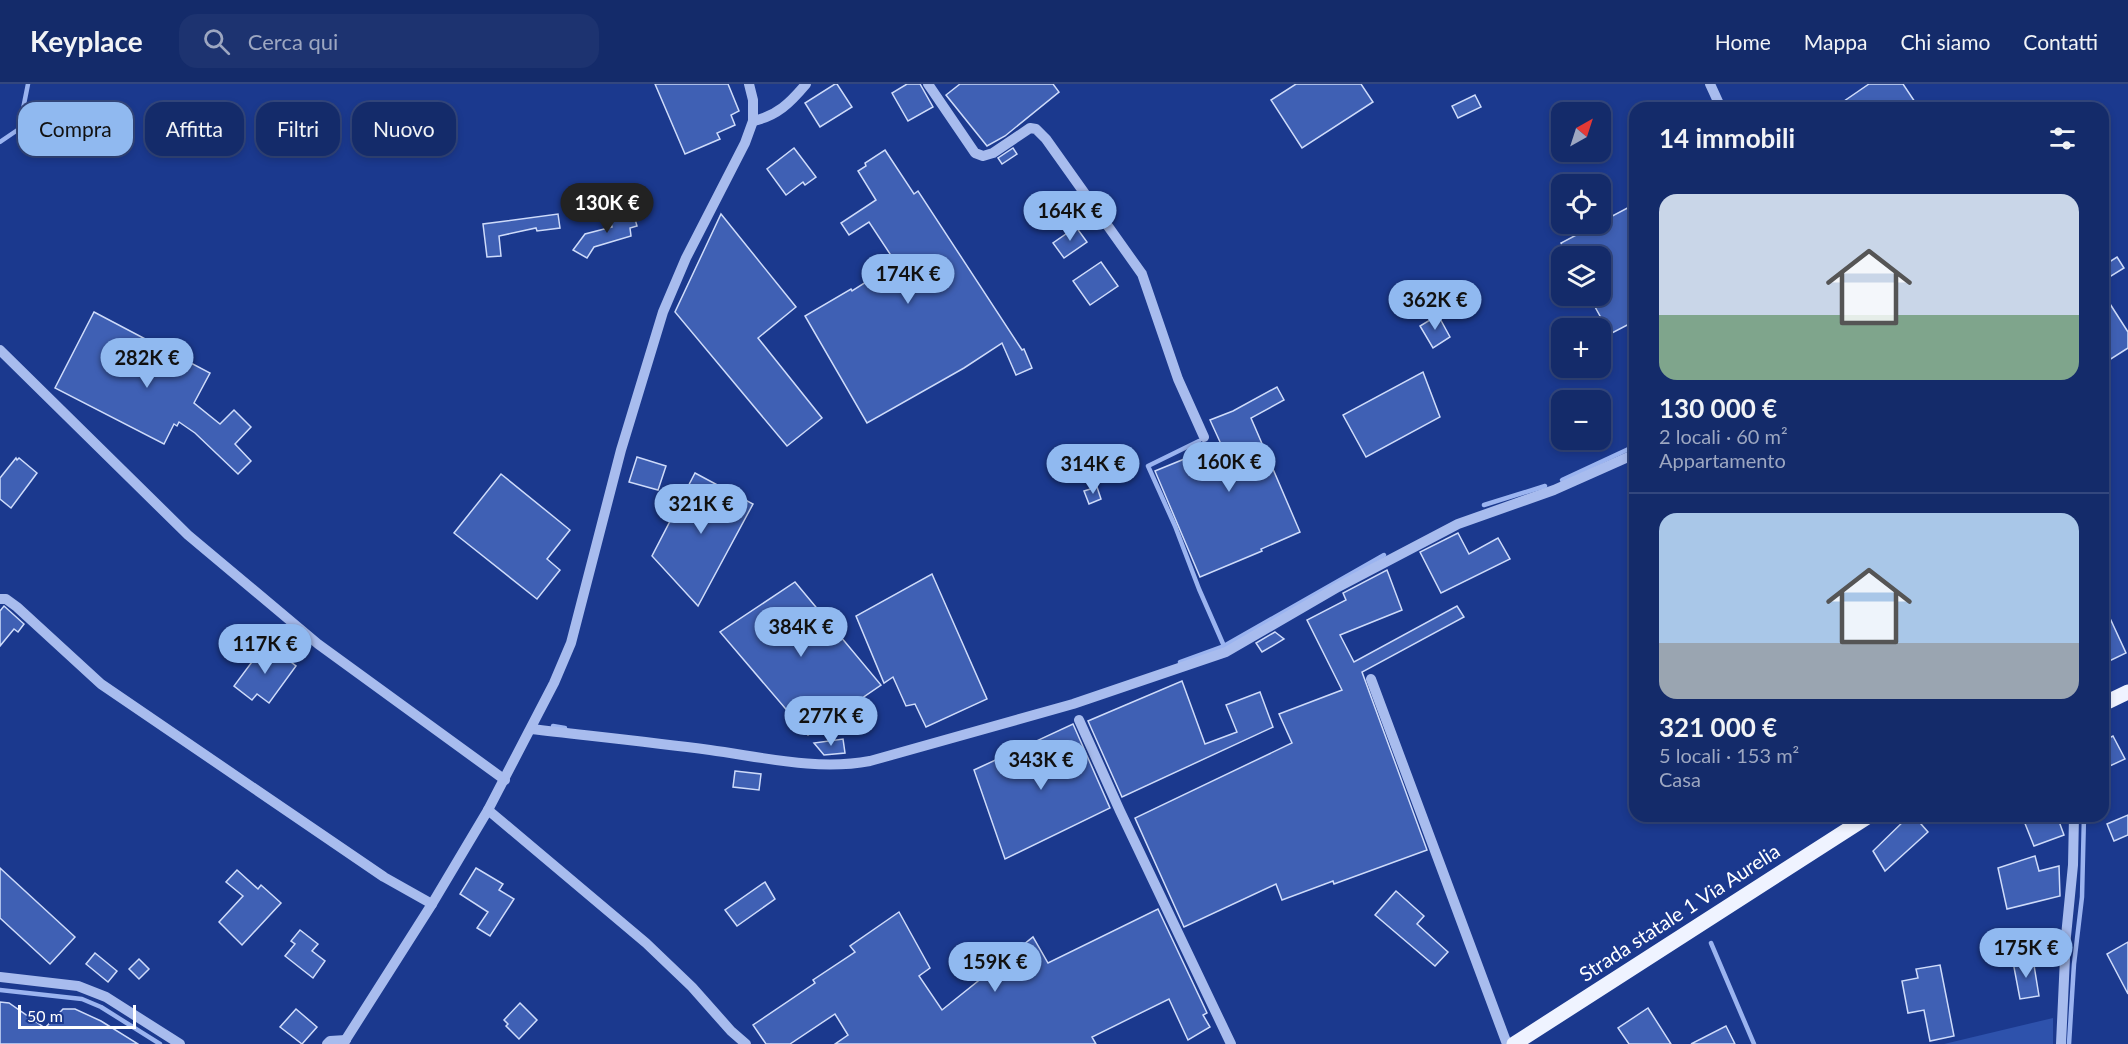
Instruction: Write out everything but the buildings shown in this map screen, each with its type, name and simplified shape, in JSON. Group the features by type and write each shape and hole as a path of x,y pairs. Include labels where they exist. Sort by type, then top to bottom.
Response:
{"main road":[{"path":"2109,701 2128,692"},
{"name":"Strada statale 1 Via Aurelia","path":"1514,1044 1860,822"}],"street":[{"path":"327,1044 330,1041 345,1042 432,904 505,780 570,643 621,450 667,301 686,258 745,143 753,121 753,100 749,84"},
{"path":"753,121 775,114 789,104 806,84"},
{"path":"928,84 975,153 983,156 993,153 1030,128 1036,129 1046,139 1142,274 1179,379 1204,437"},
{"path":"1710,84 1718,102"},
{"path":"0,350 188,535 318,644 505,780"},
{"path":"531,729 815,764 847,765 870,761 1073,704 1226,652 1338,587 1458,524 1554,490 1629,457"},
{"path":"0,599 6,599 17,607 109,690 384,877 432,904"},
{"path":"1371,679 1507,1044"},
{"path":"1079,720 1231,1044"},
{"path":"488,810 646,943 746,1044"},
{"path":"2061,1044 2074,822"},
{"path":"0,977 78,986 106,997 180,1044"}],"shaded area":[{"path":"2053,1018 2053,1044 1944,1044"}],"waterway":[{"path":"0,142 19,129 28,84"},
{"path":"1199,441 1148,466 1224,646"},
{"path":"1562,480 1629,449"},
{"path":"1484,505 1545,486"},
{"path":"1180,662 1224,646 1384,555"},
{"path":"553,726 565,728"},
{"path":"2069,1044 2074,964 2082,897 2084,822"},
{"path":"1711,943 1754,1044"},
{"path":"0,990 82,999 101,1007 160,1044"}]}
